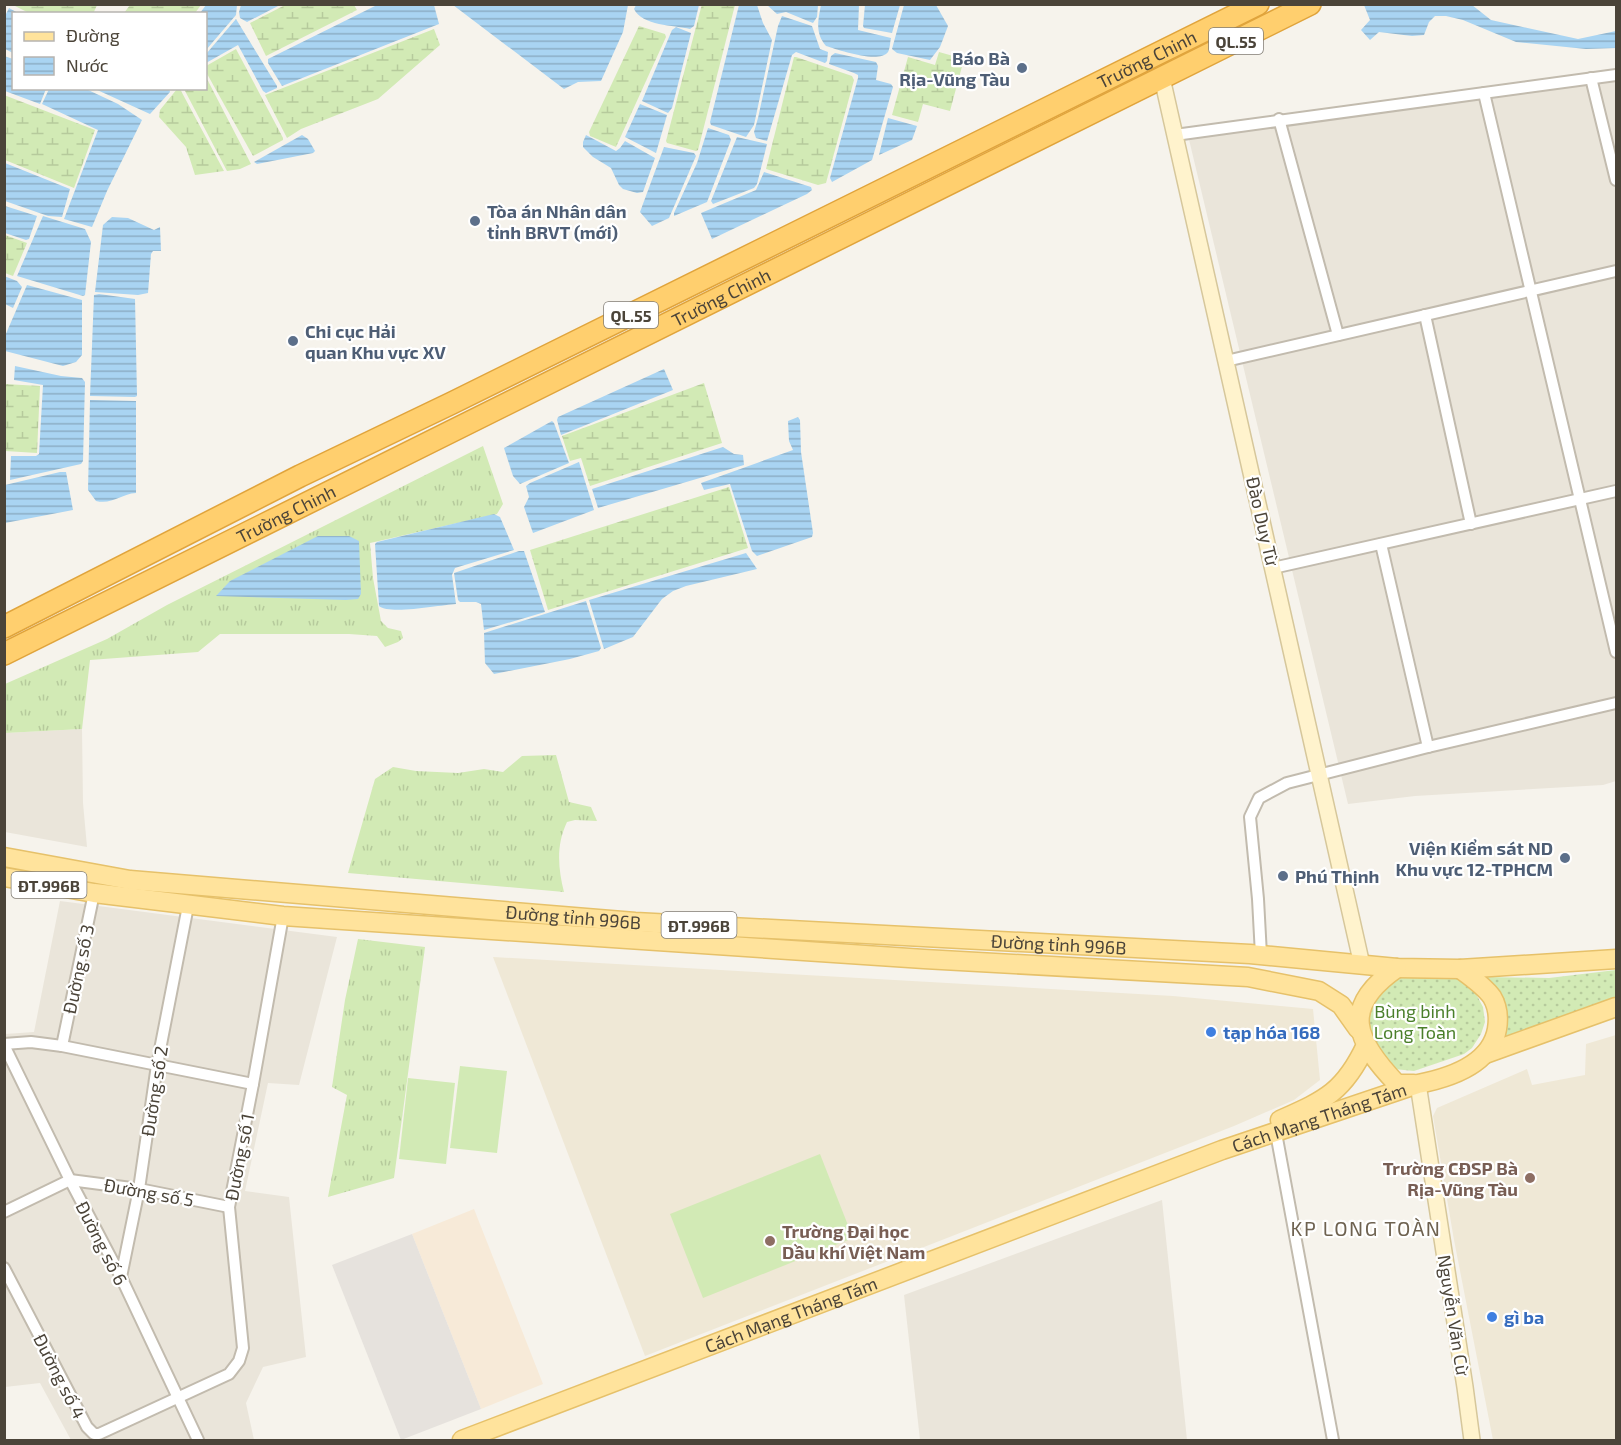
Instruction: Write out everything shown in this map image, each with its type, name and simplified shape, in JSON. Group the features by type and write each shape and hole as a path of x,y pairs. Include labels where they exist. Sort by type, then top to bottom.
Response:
{"highway":[{"name":"Trường Chinh","path":"4,627 290,481 1258,4"},
{"name":"Trường Chinh","path":"4,654 1310,4"},
{"path":"1155,56 1162,78"}],"main road":[{"name":"Đường tỉnh 996B","path":"4,857 130,880 635,922 1256,954 1396,968"},
{"name":"Đường tỉnh 996B","path":"4,878 188,906 283,916 631,941 1248,977 1319,991 1341,1005 1358,1029"},
{"path":"631,941 635,922"},
{"path":"1248,977 1256,954"},
{"path":"1617,959 1460,969 1396,968 1372,990 1363,1005 1358,1029 1374,1058 1397,1084 1418,1084 1442,1079 1485,1054 1617,1007"},
{"path":"1460,969 1491,996 1497,1010 1496,1036 1485,1054"},
{"name":"Cách Mạng Tháng Tám","path":"1222,1150 1317,1103 1335,1091 1349,1077 1366,1045"},
{"name":"Cách Mạng Tháng Tám","path":"462,1440 1222,1150 1418,1084"}],"street":[{"path":"1175,135 1279,119 1617,75"},
{"name":"Đào Duy Từ","path":"1162,78 1362,965"},
{"path":"1591,78 1617,180"},
{"path":"1484,93 1617,652"},
{"path":"1279,119 1338,335"},
{"path":"1226,361 1617,271"},
{"path":"1425,315 1471,524"},
{"path":"1273,568 1617,491"},
{"path":"1381,544 1428,747"},
{"path":"1256,954 1258,899 1250,817 1259,798 1287,783 1617,703"},
{"name":"Đường số 3","path":"62,1046 94,893"},
{"name":"Đường số 2","path":"121,1277 139,1189 157,1065 188,906"},
{"name":"Đường số 1","path":"177,1398 230,1374 239,1361 243,1348 229,1207 283,916"},
{"path":"4,1045 31,1042 62,1046 253,1084"},
{"name":"Đường số 6","path":"4,1045 69,1180 121,1277 198,1440"},
{"name":"Nguyễn Văn Cừ","path":"1418,1084 1472,1440"},
{"path":"1276,1132 1333,1440"},
{"path":"4,1212 69,1180"},
{"name":"Đường số 5","path":"69,1180 139,1189 229,1207"},
{"name":"Đường số 4","path":"4,1268 87,1427 94,1434 99,1434 177,1398"}],"shaded area":[{"path":"1616,69 1616,781 1603,785 1415,796 1348,804 1186,127"},
{"path":"82,729 83,803 87,847 5,832 5,733"},
{"path":"60,901 337,937 299,1085 268,1083 245,1191 289,1197 306,1357 263,1367 246,1403 254,1440 71,1440 40,1383 5,1387 5,1034 34,1032"},
{"name":"Trường Đại học Dầu khí Việt Nam","path":"493,957 1173,996 1313,1009 1320,1080 1294,1100 1234,1126 645,1356"},
{"name":"Trường CĐSP Bà Rịa-Vũng Tàu","path":"1616,1035 1616,1440 1493,1440 1454,1240 1433,1116 1437,1108 1527,1069 1532,1085 1585,1075 1586,1044"},
{"path":"1162,1200 1187,1440 920,1440 904,1295"},
{"path":"474,1209 543,1384 481,1409 412,1234"},
{"path":"412,1234 481,1409 401,1440 332,1265"}],"green space":[{"path":"130,4 201,5 196,12 125,12"},
{"path":"287,4 354,5 357,10 266,56 250,23"},
{"path":"702,4 735,5 696,151 666,141"},
{"path":"13,5 97,5 94,12 27,12"},
{"path":"639,26 665,34 666,37 616,147 590,136 589,132"},
{"path":"434,29 440,45 378,99 301,129 287,138 265,95"},
{"path":"236,49 283,140 253,156 207,74 207,65"},
{"path":"939,52 964,59 950,111 923,104 918,122 892,115 908,57 935,65"},
{"path":"794,57 852,76 854,80 826,183 818,185 766,169"},
{"path":"207,79 251,164 227,171 185,90 207,90"},
{"path":"176,90 181,90 224,171 195,175 186,147 159,117 160,110"},
{"path":"4,95 95,130 74,188 5,160"},
{"path":"5,235 27,243 13,276 5,273"},
{"path":"704,383 722,443 590,486 581,458 570,461 562,436"},
{"path":"5,384 40,386 37,453 5,451"},
{"path":"483,446 503,504 497,514 370,543 373,578 381,621 388,628 401,631 403,638 398,642 385,647 377,636 349,634 220,634 198,652 90,660 82,729 5,733 5,684 107,639 167,605"},
{"path":"729,487 748,548 548,610 530,550"},
{"path":"556,755 569,802 591,807 597,821 567,822 561,839 559,857 564,892 348,873 375,779 393,767 416,771 458,773 484,769 503,772 522,756"},
{"path":"358,939 425,947 394,1178 328,1197 347,1095 332,1087 345,1000"},
{"path":"1616,970 1616,1002 1499,1042 1493,985 1486,977 1549,978"},
{"name":"Bùng binh Long Toàn","path":"1398,975 1457,977 1475,992 1483,1007 1485,1022 1472,1048 1464,1054 1414,1071 1394,1069 1370,1048 1366,1007"},
{"path":"460,1066 507,1071 497,1153 450,1148"},
{"path":"408,1078 455,1083 446,1164 399,1159"},
{"path":"820,1154 853,1238 703,1298 670,1214"}],"water":[{"path":"241,4 280,5 247,22 240,18"},
{"path":"206,5 237,5 236,15 207,49 207,12 201,12"},
{"path":"377,5 434,5 439,24 282,86 268,63 268,59"},
{"path":"453,5 628,5 623,32 601,81 578,82 564,89"},
{"path":"636,5 699,5 694,26 690,29 644,19 634,9"},
{"path":"739,5 757,5 772,40 754,125 746,137 711,125 710,122"},
{"path":"767,5 818,5 817,17 813,23 786,12 777,14"},
{"path":"821,5 859,5 858,30 891,38 888,52 876,57 849,53 826,46 819,31"},
{"path":"865,5 900,5 892,33 864,28"},
{"path":"904,5 936,5 948,26 940,47 930,60 897,53 892,49"},
{"path":"1364,5 1472,5 1491,20 1578,39 1616,31 1616,48 1586,49 1516,42 1463,20 1446,16 1435,16 1429,22 1424,35 1379,32 1370,40 1361,30 1370,20"},
{"path":"9,8 16,12 12,12 12,52 5,49 5,16"},
{"path":"782,16 812,26 820,49 828,52 827,61 825,63 796,52 792,55 767,141 756,138 754,132"},
{"path":"236,19 277,88 266,93 263,91 238,45 207,62 207,53"},
{"path":"676,27 691,33 672,108 668,113 642,101 672,30"},
{"path":"835,53 876,62 878,66 876,80 891,84 893,87 872,160 832,182 830,178 858,78 858,75 854,73 829,64 831,56"},
{"path":"4,56 12,59 12,90 46,90 40,104 5,91"},
{"path":"49,90 88,90 118,104 142,120 92,227 64,219 98,130 42,104"},
{"path":"97,90 170,90 150,114"},
{"path":"640,104 667,115 656,153 625,137"},
{"path":"888,118 917,126 912,140 879,155"},
{"path":"708,128 729,135 731,140 707,202 674,216 697,163"},
{"path":"302,135 308,139 315,151 313,153 257,164 254,162"},
{"path":"586,135 616,151 625,141 655,158 643,192 637,193 623,189 619,185 611,168 593,157 583,147"},
{"path":"737,137 767,144 757,184 754,188 713,204 711,201"},
{"path":"664,147 694,153 696,156 669,218 652,226 640,212"},
{"path":"5,163 70,189 62,217 48,216 5,201"},
{"path":"764,172 811,187 812,190 712,239 701,213 756,190"},
{"path":"5,206 37,216 29,239 5,233"},
{"path":"43,216 85,229 91,242 85,295 17,276"},
{"path":"112,217 128,218 154,230 160,227 161,251 153,251 151,254 148,293 138,295 95,292 103,225"},
{"path":"4,276 17,281 22,287 13,308 5,304"},
{"path":"27,285 82,300 82,355 76,362 63,366 5,351 5,336"},
{"path":"94,295 135,299 137,396 135,397 90,396"},
{"path":"15,366 82,378 85,382 83,461 81,464 10,480 11,456 39,454 43,385 14,380"},
{"path":"664,369 673,390 561,435 558,417"},
{"path":"90,400 136,401 136,493 102,502 96,501 88,490"},
{"path":"798,417 812,537 757,556 752,551 730,484 704,490 701,483 793,450 789,441 788,421"},
{"path":"552,421 569,463 520,484 513,476 504,448"},
{"path":"723,447 734,454 743,455 744,465 598,508 592,489"},
{"path":"579,462 594,510 533,533 524,507 529,497 526,486"},
{"path":"66,472 73,510 5,523 5,485"},
{"path":"494,514 500,517 514,550 455,568 452,575 456,604 404,610 385,609 379,606 375,544 377,542"},
{"path":"318,536 349,536 359,541 361,594 358,599 216,596 230,581"},
{"path":"524,551 545,612 484,630 481,604 458,600 454,573"},
{"path":"746,553 757,569 673,591 662,599 633,637 604,649 589,600"},
{"path":"586,601 601,648 599,651 494,674 485,663 484,633"}],"place":[{"name":"Báo Bà Rịa-Vũng Tàu","path":"1022,68"},
{"name":"Tòa án Nhân dân tỉnh BRVT (mới)","path":"475,221"},
{"name":"Chi cục Hải quan Khu vực XV","path":"293,341"},
{"name":"Viện Kiểm sát ND Khu vực 12-TPHCM","path":"1565,858"},
{"name":"Phú Thịnh","path":"1283,876"},
{"name":"tạp hóa 168","path":"1211,1032"},
{"name":"Trường CĐSP Bà Rịa-Vũng Tàu","path":"1530,1178"},
{"name":"Trường Đại học Dầu khí Việt Nam","path":"770,1241"},
{"name":"gì ba","path":"1492,1317"}],"district":[{"name":"KP LONG TOÀN","path":"1366,1228"}]}
